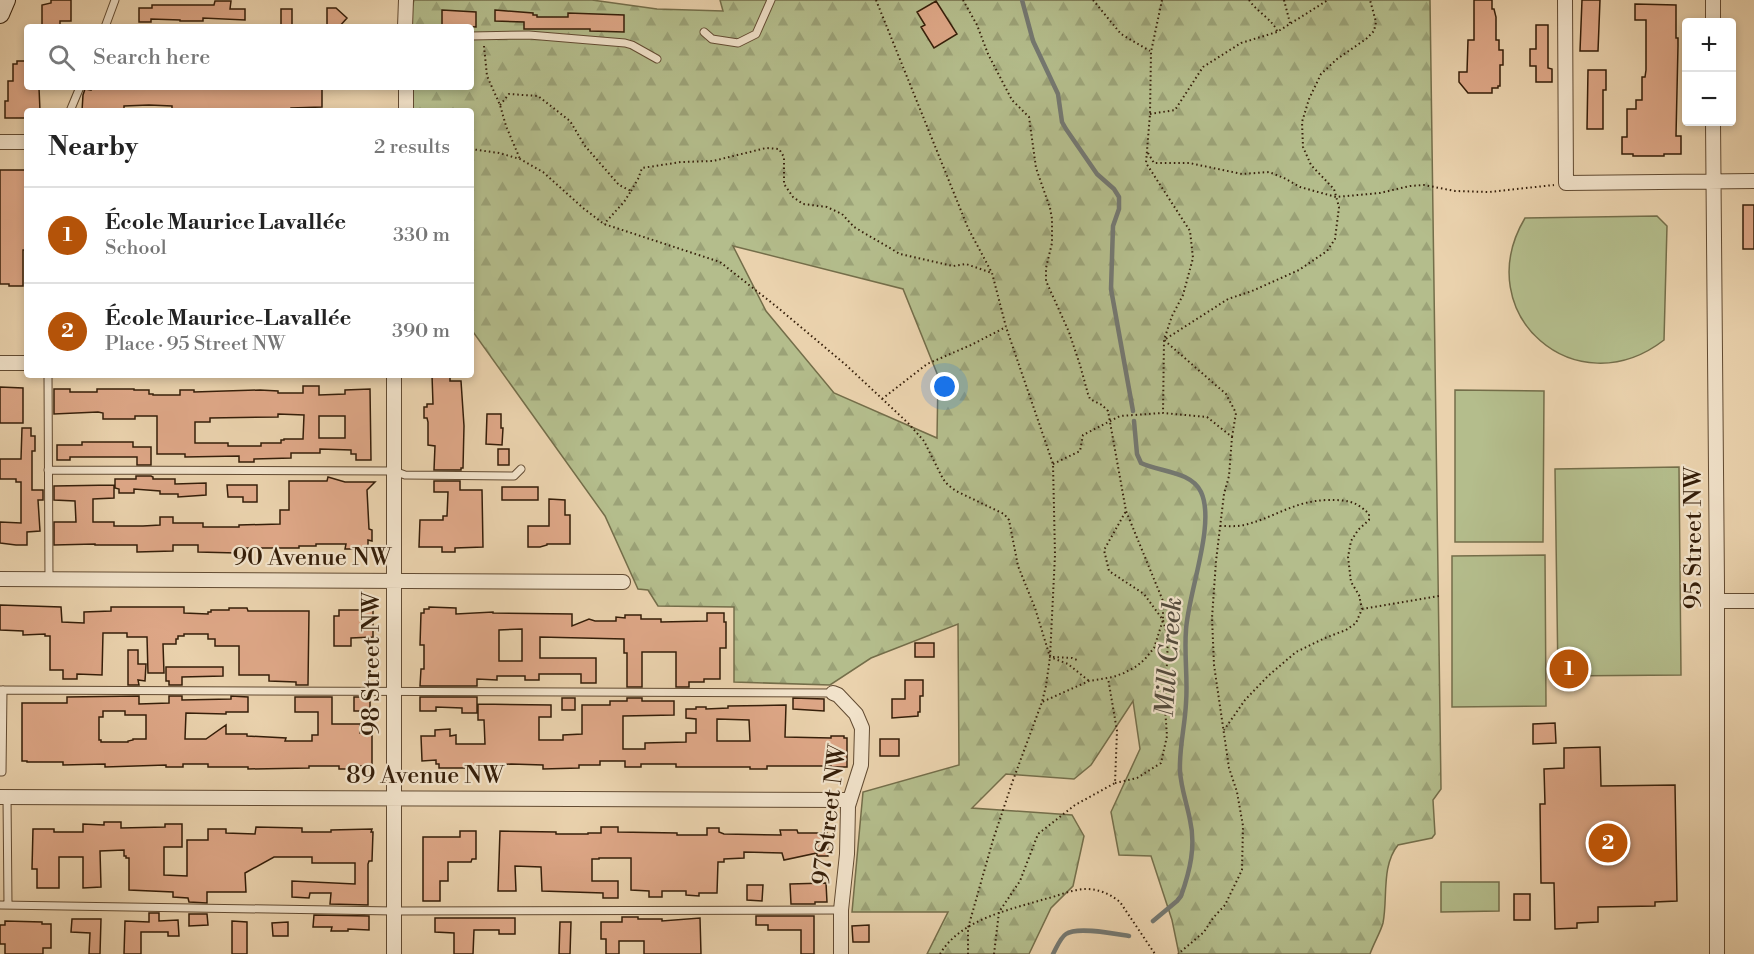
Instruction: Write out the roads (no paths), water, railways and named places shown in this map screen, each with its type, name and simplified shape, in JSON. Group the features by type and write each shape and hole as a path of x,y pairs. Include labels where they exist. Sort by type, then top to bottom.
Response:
{"main road":[{"path":"0,14 6,0"}],"street":[{"path":"405,24 406,0"},
{"path":"1565,0 1566,183 1754,182"},
{"path":"1713,0 1713,18"},
{"path":"406,90 406,108"},
{"name":"95 Street NW","path":"1713,126 1717,954"},
{"path":"0,142 24,142"},
{"path":"0,363 24,363"},
{"name":"98 Street NW","path":"394,378 394,954"},
{"name":"90 Avenue NW","path":"0,579 623,582"},
{"path":"1717,601 1754,601"},
{"name":"97 Street NW","path":"833,693 838,695 856,714 862,728 861,765 850,800 841,910 841,954"},
{"name":"89 Avenue NW","path":"4,797 850,800"}],"lane":[{"path":"106,24 115,0"},
{"path":"704,32 712,39 738,43 756,34 771,0"},
{"path":"474,36 530,35 625,43 657,59"},
{"path":"71,108 79,90"},
{"path":"48,378 49,579"},
{"path":"48,470 394,471 405,475 514,476 521,469"},
{"path":"0,771 2,772 2,690 833,693"},
{"path":"4,797 4,905 394,910 841,910"}],"waterway":[{"name":"Mill Creek","path":"1022,0 1033,41 1058,94 1062,122 1097,174 1114,189 1119,197 1119,209 1113,226 1111,289 1133,411"},
{"name":"Mill Creek","path":"1134,421 1137,454 1141,463 1190,480 1201,492 1205,506 1203,540 1186,630 1186,694 1180,762 1182,784 1192,830 1191,858 1181,896 1153,921"},
{"name":"Mill Creek","path":"1053,954 1062,938 1071,932 1097,931 1129,936"}],"place":[{"name":"École Maurice Lavallée","path":"1569,669"},
{"name":"École Maurice-Lavallée","path":"1608,843"}]}
